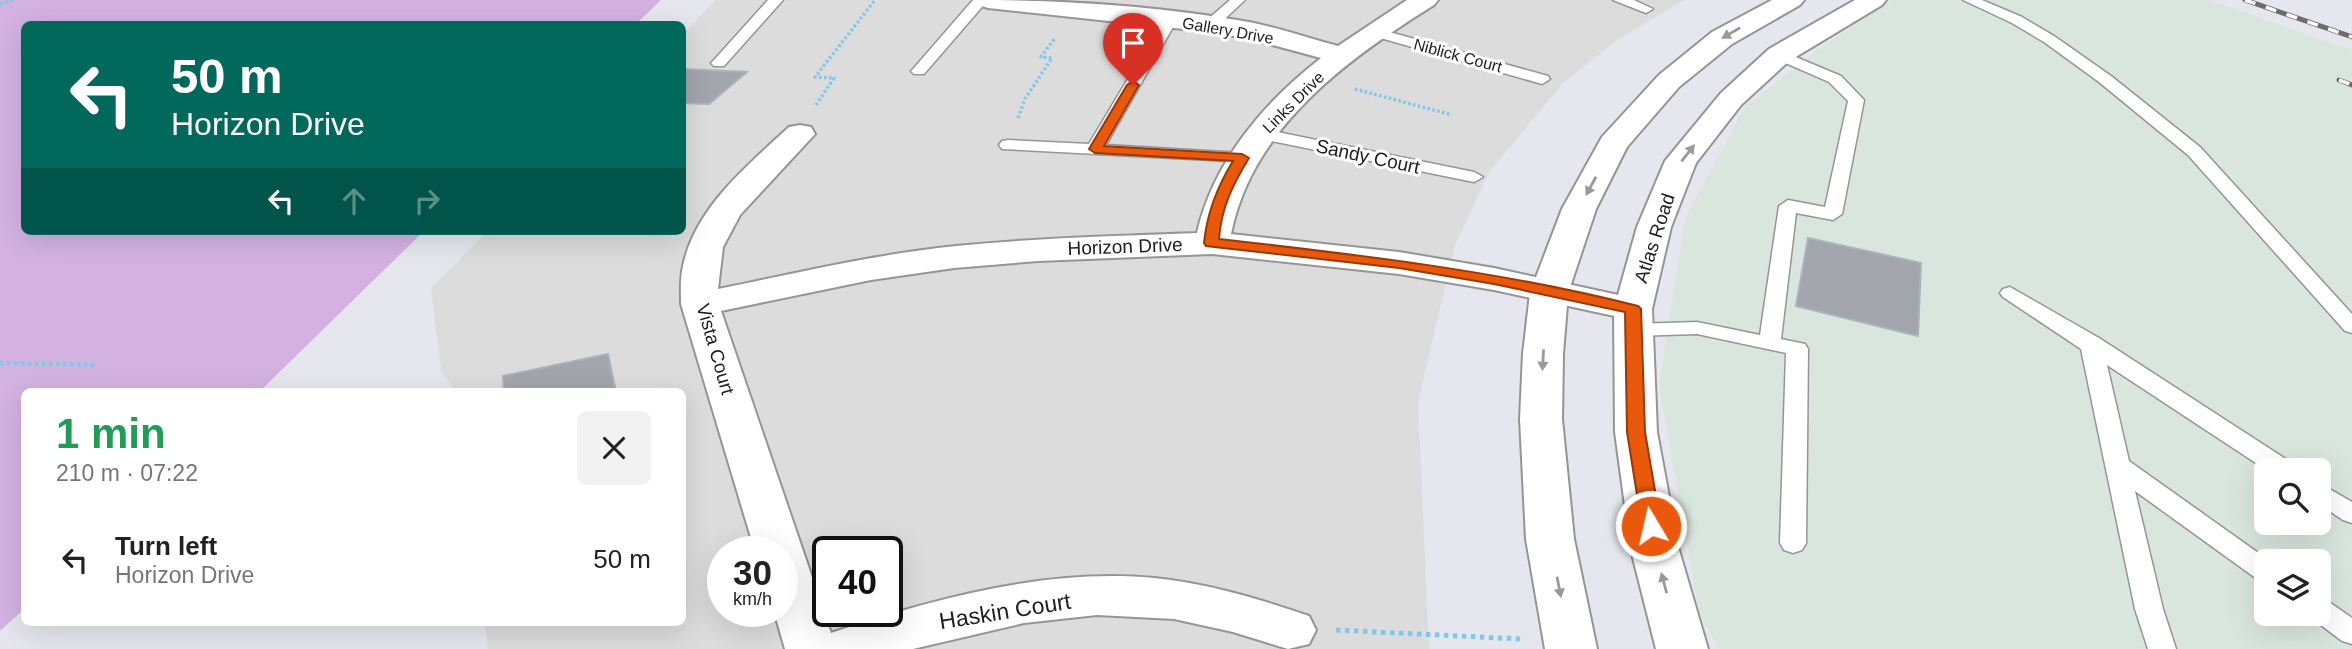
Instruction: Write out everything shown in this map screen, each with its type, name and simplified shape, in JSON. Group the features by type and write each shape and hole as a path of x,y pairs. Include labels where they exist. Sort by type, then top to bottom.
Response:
{"street":[{"name":"Links Drive","path":"1212,243 1214,218 1227,182 1262,134 1341,55 1425,0"},
{"path":"1570,646 1550,539 1541,419 1549,293 1579,209 1613,144 1669,81 1723,38 1791,0"},
{"name":"Atlas Road","path":"1682,649 1655,550 1636,432 1633,319 1654,227 1681,161 1731,99 1779,55 1873,0"},
{"name":"Gallery Drive","path":"1006,1 1211,24 1252,31 1341,55"},
{"name":"Vista Court","path":"774,536 700,304 701,265 713,229 751,180 800,134"},
{"name":"Horizon Drive","path":"700,304 872,269 954,257 1038,250 1212,243 1399,263 1494,279 1633,319"},
{"name":"Haskin Court","path":"845,649 930,623 1033,602 1134,596 1216,607 1291,630"},
{"path":"798,610 811,649"}],"lane":[{"path":"719,63 776,0"},
{"path":"919,71 981,0"},
{"path":"1211,24 1238,0"},
{"path":"1620,0 1646,9"},
{"path":"1970,0 2017,20 2049,38 2194,151 2352,327"},
{"path":"1095,149 1170,20"},
{"name":"Niblick Court","path":"1375,32 1542,79"},
{"path":"1770,342 1788,205 1833,214 1856,100 1835,79 1779,55"},
{"name":"Sandy Court","path":"1262,134 1474,177"},
{"path":"1008,145 1242,158"},
{"path":"2010,293 2266,458"},
{"path":"1633,319 1697,328 1797,349 1793,543"},
{"path":"2091,344 2149,609 2162,649"},
{"path":"2117,465 2254,563"},
{"path":"2331,500 2352,514"},
{"path":"2331,618 2352,633"}],"path":[{"path":"0,4 13,0"},
{"path":"800,134 834,78 815,77 876,0"},
{"path":"1008,145 1025,99 1052,58 1041,57 1078,9"},
{"path":"1315,79 1452,115"},
{"path":"0,363 97,365"},
{"path":"1291,630 1398,631 1570,646"}],"shaded area":[{"path":"0,0 661,0 639,21 21,21 21,235 420,235 263,388 21,388 21,612 0,631"},
{"path":"716,0 1684,0 1616,41 1563,83 1490,171 1455,245 1418,402 1429,649 488,649 485,626 686,626 686,388 453,388 441,371 431,288 484,235 686,235 686,31"},
{"path":"1891,0 2209,0 2352,50 2352,649 1719,649 1699,612 1659,384 1685,219 1744,108 1819,49"}],"building":[{"path":"686,69 747,72 709,104 686,103"},
{"path":"1808,238 1921,263 1918,336 1796,306"},
{"path":"608,354 615,388 504,388 503,376"}],"railway":[{"path":"2245,0 2352,37"},
{"path":"2339,80 2352,85"}],"route":[{"path":"1133,85 1095,149 1242,158 1227,182 1214,218 1212,243 1399,263 1494,279 1633,309 1636,432 1651,526"}]}
